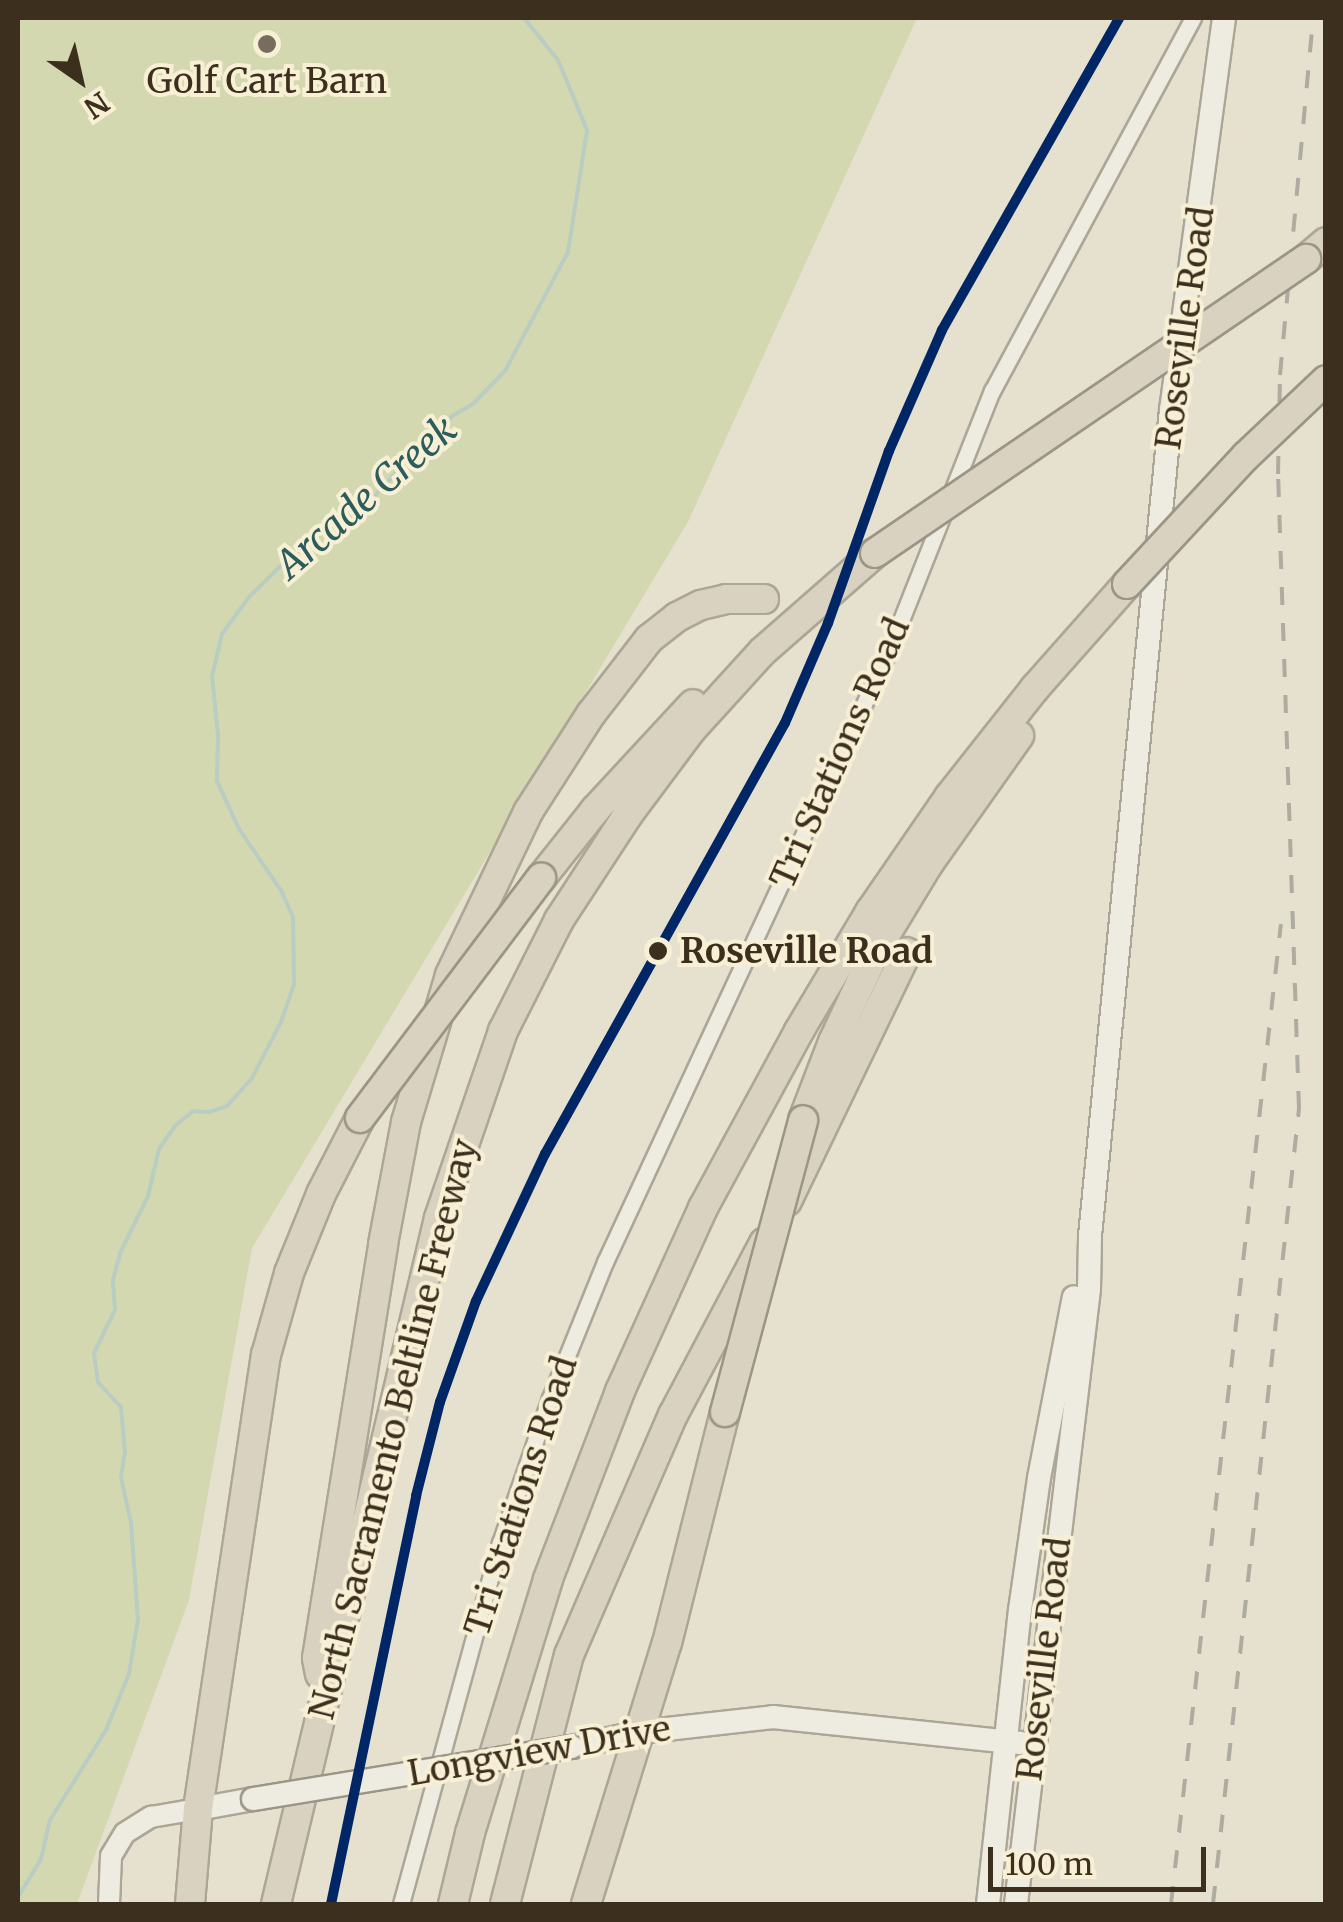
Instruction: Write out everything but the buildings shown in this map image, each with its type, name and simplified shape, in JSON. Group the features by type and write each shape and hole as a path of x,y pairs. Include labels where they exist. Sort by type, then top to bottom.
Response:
{"highway":[{"path":"190,1904 198,1809 266,1355 289,1273 321,1194 360,1118 594,810 682,727 746,650 875,553 1319,249"},
{"path":"453,1904 470,1833 548,1579 620,1391 704,1208 799,1031 870,912 949,797 1035,688 1246,456 1326,380"},
{"path":"586,1904 640,1732 798,1134 833,1042 876,952 929,863 1127,584"},
{"path":"325,1705 317,1658 383,1244 406,1122 450,975 528,812 590,714 650,639 676,616 701,605 726,599 764,599"},
{"name":"North Sacramento Beltline Freeway","path":"276,1904 439,1218 504,1031 560,920 682,727"},
{"path":"505,1904 569,1655 673,1415 817,1144 907,952"}],"main road":[{"name":"Roseville Road","path":"1016,1904 1089,1288 1090,1236 1171,410 1224,18"},
{"name":"Roseville Road","path":"988,1904 1039,1478 1090,1236"},
{"name":"Longview Drive","path":"198,1809 572,1747 640,1732 773,1718 1034,1744"}],"street":[{"name":"Tri Stations Road","path":"401,1904 500,1543 598,1279 890,648 992,391 1193,18"},
{"name":"Longview Drive","path":"110,1904 111,1856 125,1832 151,1817 198,1809"}],"green space":[{"path":"18,18 917,18 688,522 252,1248 189,1600 77,1904 18,1904"}],"waterway":[{"name":"Arcade Creek","path":"18,1897 41,1859 50,1820 106,1730 129,1674 138,1619 131,1523 121,1477 125,1453 121,1407 98,1382 94,1353 115,1310 113,1280 120,1253 148,1196 159,1149 176,1125 193,1111 209,1112 227,1106 252,1078 281,1022 294,985 293,917 282,892 239,829 217,781 218,735 212,676 222,634 249,597 311,536 342,523 366,505 410,458 435,441 452,416 473,404 505,371 568,252 587,130 558,60 524,18"}],"railway":[{"path":"1213,1904 1299,1109 1278,474 1280,375 1313,18"},
{"path":"1171,1904 1281,924"}],"transit line":[{"path":"331,1904 416,1496 440,1402 476,1301 545,1154 785,723 828,623 889,451 942,330 1119,18"}],"place":[{"name":"Golf Cart Barn","path":"267,44"},
{"name":"Roseville Road","path":"658,951"}]}
